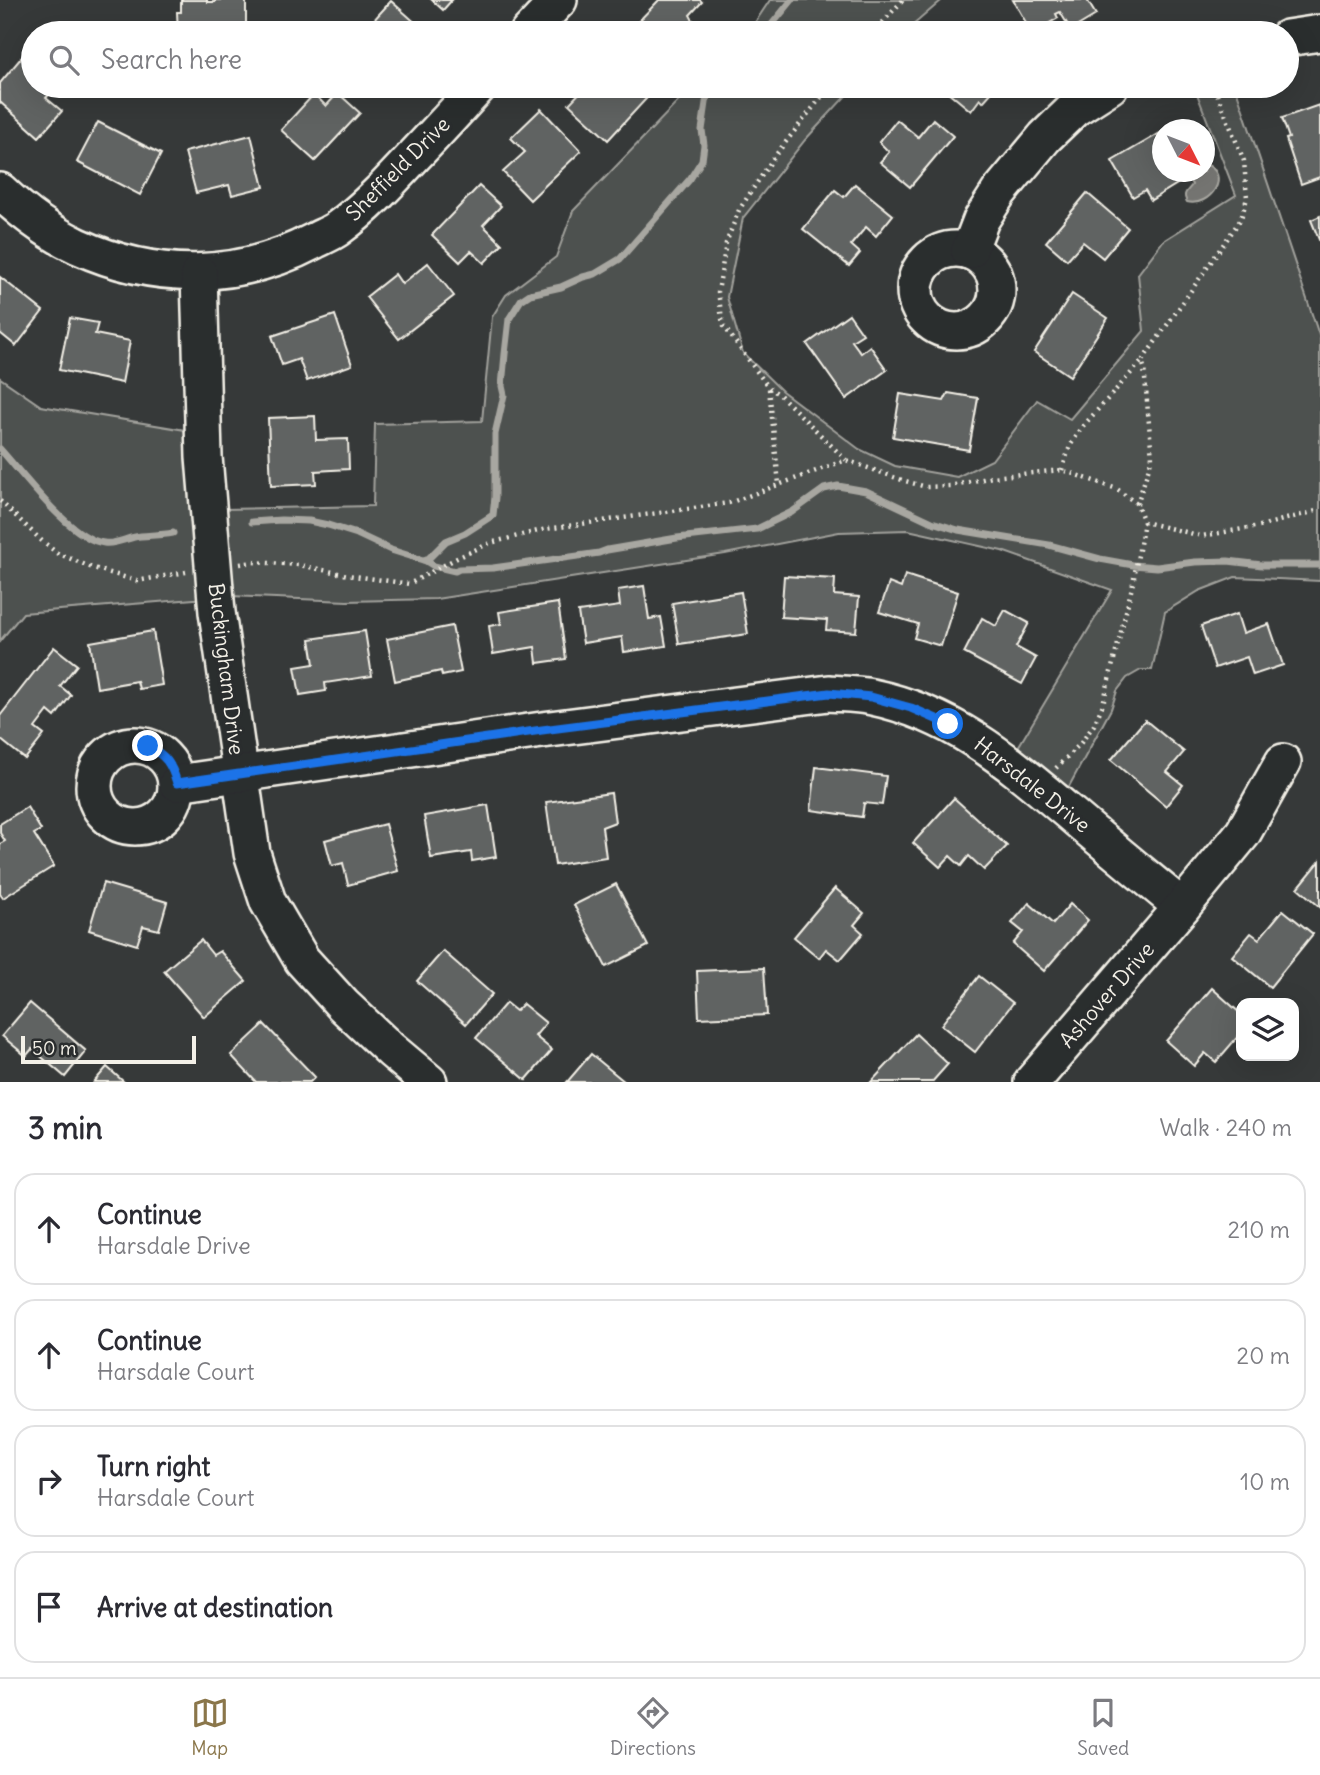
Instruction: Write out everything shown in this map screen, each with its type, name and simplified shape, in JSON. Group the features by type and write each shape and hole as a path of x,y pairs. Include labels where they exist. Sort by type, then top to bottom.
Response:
{"street":[{"path":"539,21 559,0"},
{"path":"1299,36 1320,33"},
{"name":"Sheffield Drive","path":"0,191 50,230 76,245 113,260 150,268 199,273 253,265 293,252 335,230 369,203 468,98"},
{"path":"970,251 981,220 999,192 1074,109 1091,98"},
{"name":"Buckingham Drive","path":"199,273 204,457 217,612 251,853 268,902 302,960 391,1051 429,1082"},
{"name":"Harsdale Drive","path":"177,783 542,730 829,693 871,697 911,708 981,742 1038,786 1182,907"},
{"name":"Ashover Drive","path":"1032,1082 1243,833 1283,762"}],"path":[{"path":"884,21 903,0"},
{"path":"821,98 774,157 739,210 726,243 718,292 723,325 769,388 779,394 846,460 926,487 1062,470 1117,489 1137,504 1144,522 1133,583 1103,704 1094,725 1080,744 1038,786"},
{"path":"1062,470 1070,446 1083,426 1142,361 1241,219 1247,198 1244,161 1219,98"},
{"path":"1137,504 1152,457 1142,361"},
{"path":"769,388 779,485"},
{"path":"416,580 490,543 546,530 729,503 846,460"},
{"path":"1144,522 1202,536 1259,526 1320,510"}],"shaded area":[{"path":"770,0 942,0 918,21 756,21"},
{"path":"681,98 844,98 805,140 743,218 727,297 743,353 782,391 859,449 895,466 957,477 992,460 1037,400 1070,419 1144,331 1138,274 1163,241 1236,195 1215,140 1215,119 1207,119 1199,98 1239,98 1320,338 1320,581 1235,577 1199,591 1165,612 1152,670 1141,670 1127,678 1117,691 1111,709 1066,792 1017,749 1112,590 1002,551 908,530 839,532 725,554 436,599 347,601 231,596 23,613 0,641 0,378 41,406 191,431 224,509 373,506 375,424 482,421 492,317 506,295 556,257 573,211"},
{"path":"1215,172 1217,175 1215,189 1203,200 1187,202 1185,195 1192,185 1191,182 1215,182"}],"building":[{"path":"181,0 246,0 246,21 177,21 177,12 181,12"},
{"path":"432,0 452,0 443,10"},
{"path":"659,0 702,2 690,15 693,21 639,21"},
{"path":"1013,0 1087,0 1096,15 1086,21 1066,21 1060,12 1056,14 1058,18 1053,21 1025,21"},
{"path":"391,1 414,21 373,21"},
{"path":"21,58 21,98 46,98 62,111 39,137 0,102 0,83"},
{"path":"310,98 318,98 326,106 333,98 344,98 360,113 315,161 281,130"},
{"path":"575,98 647,98 608,140 569,104"},
{"path":"955,98 987,98 983,102 980,99 971,111"},
{"path":"1319,105 1320,177 1301,184 1282,118"},
{"path":"541,109 581,151 530,200 503,172 525,152 511,138"},
{"path":"933,119 953,136 910,187 880,162 889,152 879,142 897,120 918,137"},
{"path":"98,122 161,154 140,195 77,162"},
{"path":"251,135 264,187 232,195 229,185 196,193 185,152"},
{"path":"1152,138 1152,182 1180,182 1151,200 1145,190 1133,197 1112,161"},
{"path":"855,184 893,215 876,236 866,227 851,245 860,253 849,266 803,229 835,190 844,197"},
{"path":"479,186 501,206 483,225 502,244 484,263 471,251 460,262 432,235"},
{"path":"1087,193 1128,228 1103,258 1083,242 1067,260 1046,242"},
{"path":"1320,216 1320,242 1311,220"},
{"path":"428,263 454,296 399,339 366,297 395,274 402,284"},
{"path":"0,277 43,311 16,346 0,333"},
{"path":"1072,294 1108,318 1070,376 1034,352"},
{"path":"849,314 863,334 852,341 861,353 870,346 887,370 846,399 807,344"},
{"path":"335,315 352,365 307,381 299,359 282,365 272,336"},
{"path":"70,318 98,323 95,334 130,341 122,383 59,370"},
{"path":"948,393 978,398 969,450 893,437 900,394 944,401"},
{"path":"315,416 316,440 348,439 349,469 315,471 316,484 271,486 268,418"},
{"path":"905,575 958,592 941,646 914,638 918,624 879,612 889,583 901,588"},
{"path":"784,576 835,579 834,595 859,597 856,632 826,630 827,620 781,617"},
{"path":"644,586 649,619 661,617 666,646 624,652 622,637 583,643 578,612 620,606 618,590"},
{"path":"741,592 748,634 679,644 672,603"},
{"path":"558,603 566,659 537,663 535,647 493,654 489,626 501,624 499,612"},
{"path":"1005,610 1029,623 1016,647 1036,658 1022,684 964,653 982,618 996,626"},
{"path":"1237,614 1243,633 1269,624 1283,665 1253,675 1247,657 1215,668 1201,626"},
{"path":"452,626 461,672 442,676 441,671 395,681 387,639"},
{"path":"153,631 162,685 139,689 137,681 97,688 90,642"},
{"path":"365,631 372,676 325,683 326,691 300,695 295,667 314,664 310,639"},
{"path":"54,647 77,665 60,686 71,695 55,717 48,711 35,728 44,735 25,759 0,739 0,716"},
{"path":"1145,720 1184,752 1167,772 1183,785 1166,806 1111,760"},
{"path":"816,767 886,776 882,805 864,803 862,817 811,810"},
{"path":"611,793 615,822 602,827 606,857 555,865 546,802"},
{"path":"954,798 1007,846 984,870 969,856 961,866 950,856 940,867 913,843"},
{"path":"488,805 496,857 472,861 471,852 431,858 424,816"},
{"path":"27,807 41,830 34,834 54,866 3,898 0,894 0,844 5,841 0,833 0,824"},
{"path":"385,824 398,871 348,885 343,863 332,866 325,840"},
{"path":"1320,861 1320,907 1298,888"},
{"path":"103,883 167,902 159,930 143,926 137,945 89,930"},
{"path":"616,884 648,946 606,967 574,905"},
{"path":"835,888 864,913 854,925 863,933 840,960 826,949 819,958 794,937"},
{"path":"1029,903 1053,924 1070,904 1088,920 1044,971 1013,944 1023,932 1012,923"},
{"path":"1283,910 1313,934 1270,987 1232,956 1251,933 1259,939"},
{"path":"201,940 213,955 220,951 246,981 204,1017 164,971"},
{"path":"443,951 492,994 466,1024 417,981"},
{"path":"764,968 767,1015 699,1018 697,971"},
{"path":"979,976 1013,1003 975,1052 941,1025"},
{"path":"1212,988 1236,1010 1236,1039 1216,1062 1205,1053 1194,1066 1166,1041"},
{"path":"30,1003 86,1051 65,1077 32,1049 26,1056 2,1036"},
{"path":"506,1003 516,1011 523,1004 546,1023 535,1036 552,1050 526,1080 476,1038"},
{"path":"264,1024 315,1077 310,1082 256,1082 231,1055"},
{"path":"916,1034 948,1064 932,1082 871,1082"},
{"path":"591,1054 625,1082 567,1082"},
{"path":"107,1067 124,1082 94,1082"}],"waterway":[{"path":"775,21 792,0"},
{"path":"424,560 446,541 465,533 493,515 495,434 504,395 502,386 509,319 521,300 530,294 561,287 595,274 620,259 690,179 702,160 702,130 707,98"},
{"path":"0,449 62,518 91,539 109,543 173,533"},
{"path":"252,522 309,521 328,525 434,566 455,571 493,568 599,553 677,538 757,529 792,512 824,489 838,486 866,491 932,522 958,530 1049,545 1133,565 1157,567 1228,561 1262,565 1320,565"}],"route":[{"path":"148,746 162,754 172,767 177,783 542,730 829,693 871,697 911,708 948,724"}]}
